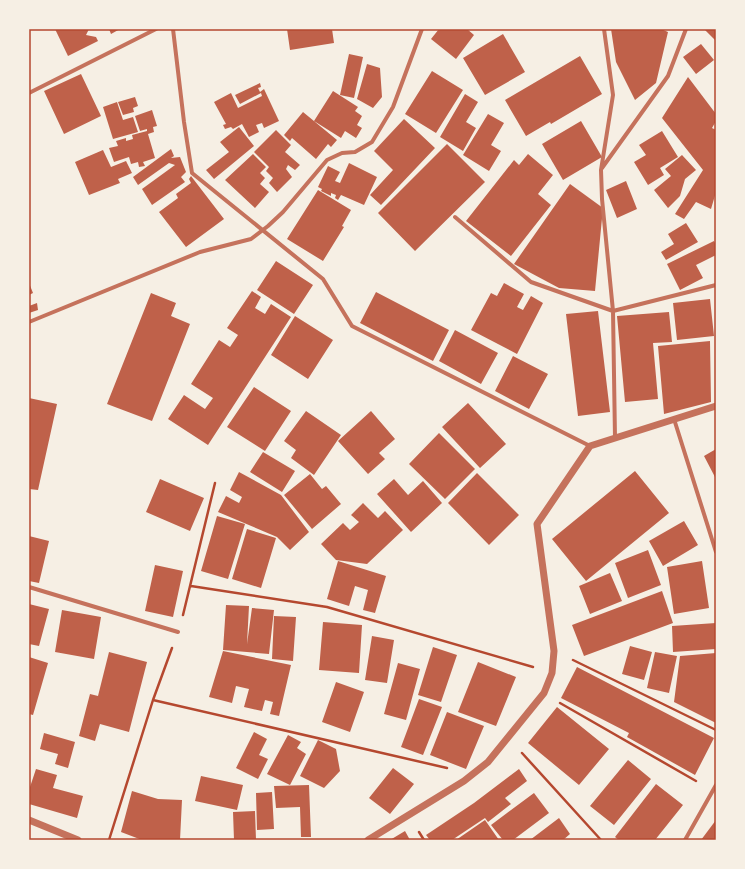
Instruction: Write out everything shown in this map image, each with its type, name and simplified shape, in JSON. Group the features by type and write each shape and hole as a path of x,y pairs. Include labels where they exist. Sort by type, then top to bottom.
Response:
{"street":[{"path":"29,93 156,29"},
{"path":"173,29 184,122 192,173 323,279 352,326 590,446"},
{"path":"29,322 200,252 251,239 283,212 327,160 342,153 355,152 372,142 393,107 422,29"},
{"path":"604,29 613,95 601,170 602,199 613,310 616,438"},
{"path":"601,170 668,76 686,29"},
{"path":"455,217 531,282 613,310 716,285"},
{"path":"368,840 464,781 488,762 544,693 552,673 554,651 537,524 590,446 716,406"},
{"path":"674,419 716,552"},
{"path":"29,587 178,632"},
{"path":"685,840 716,785"},
{"path":"29,820 78,840"}],"path":[{"path":"109,840 153,700 178,632 191,586 215,483"},
{"path":"191,586 327,607 552,673"},
{"path":"554,651 716,730"},
{"path":"544,693 713,791"},
{"path":"153,700 452,769 464,781"},
{"path":"507,740 521,752 601,840"}],"building":[{"path":"55,29 89,29 86,35 96,37 98,41 68,56"},
{"path":"109,29 120,29 111,34"},
{"path":"287,29 332,29 334,43 290,50"},
{"path":"439,29 467,29 474,35 456,59 431,39"},
{"path":"611,29 661,29 668,32 656,83 635,100 616,62"},
{"path":"704,29 716,29 716,41"},
{"path":"503,34 525,72 485,95 463,58"},
{"path":"701,44 714,60 696,74 683,57"},
{"path":"349,54 363,57 354,98 340,95"},
{"path":"580,56 602,94 551,124 550,122 526,136 505,100"},
{"path":"367,64 380,68 382,97 373,108 357,99"},
{"path":"432,71 463,90 436,133 405,114"},
{"path":"81,74 101,116 64,134 44,91"},
{"path":"688,77 716,114 716,121 712,128 716,130 716,192 711,209 696,202 684,219 675,214 703,170 662,118"},
{"path":"260,83 261,87 258,88 260,92 264,89 279,121 264,128 262,123 256,125 259,132 249,137 242,124 233,129 231,127 225,129 223,125 226,124 214,102 231,93 238,108 262,96 261,93 240,104 235,95"},
{"path":"333,91 358,107 355,111 362,116 357,125 362,128 356,138 345,131 341,138 314,121"},
{"path":"465,94 478,102 466,122 476,128 463,151 440,137"},
{"path":"135,97 138,106 133,108 134,112 123,115 118,102"},
{"path":"117,102 123,120 133,117 138,132 113,139 103,107"},
{"path":"152,110 157,126 153,127 154,132 148,134 155,158 143,162 145,166 139,167 138,162 131,164 129,157 114,162 109,148 118,146 116,141 126,138 126,141 133,139 132,135 147,131 147,129 140,131 135,116"},
{"path":"303,112 337,140 331,147 328,144 316,159 292,138 290,141 284,135"},
{"path":"488,114 504,123 491,145 501,151 489,171 463,155"},
{"path":"404,119 435,148 381,205 370,195 393,170 374,151"},
{"path":"581,121 602,157 563,180 542,144"},
{"path":"239,127 254,146 214,179 206,170 229,152 220,142"},
{"path":"276,130 291,145 285,152 300,165 295,170 288,165 286,169 292,177 277,192 269,183 273,178 266,171 269,167 254,152"},
{"path":"662,131 678,157 660,168 664,175 648,185 634,162 646,155 639,145"},
{"path":"447,144 485,182 415,251 378,213"},
{"path":"171,149 174,156 171,158 180,157 186,172 181,177 185,182 152,205 142,189 175,165 169,163 138,185 133,177"},
{"path":"103,150 111,167 126,161 132,173 118,179 120,183 89,195 75,162"},
{"path":"253,154 266,167 260,173 265,178 260,184 269,192 255,208 225,180"},
{"path":"528,154 553,175 538,194 551,205 511,256 466,221 514,160 519,165"},
{"path":"682,155 696,170 685,179 680,196 668,208 654,190 671,176 665,169"},
{"path":"349,163 377,177 364,205 341,195 338,200 335,198 336,195 331,193 331,196 321,191 322,189 318,187 328,166 340,172 335,181 340,183"},
{"path":"191,176 224,219 186,247 159,212 178,198 176,194 191,183 189,179"},
{"path":"626,181 637,209 617,218 606,190"},
{"path":"570,184 603,208 595,291 559,288 514,264"},
{"path":"318,190 351,210 342,226 344,227 323,261 287,239"},
{"path":"686,223 698,242 666,260 661,252 674,244 668,234"},
{"path":"714,241 716,245 716,255 696,265 703,278 680,290 667,264"},
{"path":"276,261 313,285 294,314 257,290"},
{"path":"29,283 33,293 29,295"},
{"path":"504,283 524,294 517,307 523,310 531,296 543,303 517,354 471,330 491,293 497,296"},
{"path":"252,291 261,297 255,308 265,314 271,304 291,317 208,445 168,419 184,395 205,409 213,398 191,384 219,340 230,347 238,335 227,328"},
{"path":"376,292 449,330 433,361 360,323"},
{"path":"151,293 176,303 171,316 190,324 152,421 107,404"},
{"path":"710,299 714,336 677,340 673,303"},
{"path":"37,303 38,310 29,313 29,306"},
{"path":"598,311 610,412 578,416 566,314"},
{"path":"669,312 672,342 653,343 658,399 625,402 617,316"},
{"path":"295,316 333,340 308,379 271,355"},
{"path":"455,330 498,353 481,384 439,361"},
{"path":"710,341 711,402 664,414 658,346"},
{"path":"513,356 548,374 529,409 495,391"},
{"path":"254,387 291,411 265,451 227,427"},
{"path":"29,398 57,404 38,490 29,489"},
{"path":"468,403 506,444 480,468 442,427"},
{"path":"306,411 341,435 314,475 291,458 296,450 284,441"},
{"path":"371,411 395,439 379,453 385,459 368,474 338,441"},
{"path":"439,433 475,469 445,499 409,464"},
{"path":"716,449 716,479 704,456"},
{"path":"263,452 295,471 282,492 250,472"},
{"path":"635,471 669,513 586,581 552,539"},
{"path":"239,472 281,495 309,532 290,550 277,537 218,512 226,496 239,503 242,497 230,490"},
{"path":"477,473 519,515 489,545 448,503"},
{"path":"310,474 322,489 326,486 341,504 312,529 284,495"},
{"path":"160,479 204,498 190,531 146,512"},
{"path":"394,479 408,495 423,481 442,503 411,532 377,494"},
{"path":"363,503 378,518 385,511 403,530 367,564 336,560 321,544 343,523 350,530 359,522 351,515"},
{"path":"217,516 245,524 228,579 201,571"},
{"path":"684,521 698,545 663,566 649,541"},
{"path":"247,529 276,538 261,588 232,579"},
{"path":"29,536 49,541 39,583 29,581"},
{"path":"648,550 661,585 628,598 615,563"},
{"path":"338,561 386,576 375,613 363,610 368,590 355,586 349,606 327,599"},
{"path":"702,561 709,608 674,614 667,567"},
{"path":"155,565 183,571 173,617 145,611"},
{"path":"610,573 622,601 590,614 579,586"},
{"path":"662,591 673,623 584,656 572,625"},
{"path":"29,604 49,609 39,646 29,644"},
{"path":"226,605 249,606 247,644 252,608 274,610 269,654 223,650"},
{"path":"62,610 101,617 94,659 55,652"},
{"path":"274,616 296,617 293,661 272,659"},
{"path":"323,622 362,625 359,673 319,670"},
{"path":"716,623 716,649 673,652 672,626"},
{"path":"372,636 394,640 387,683 365,680"},
{"path":"630,646 652,652 644,680 622,674"},
{"path":"433,647 457,655 441,702 418,695"},
{"path":"223,651 291,665 279,716 270,714 273,702 265,700 262,711 244,707 249,689 236,686 232,703 209,697"},
{"path":"109,652 147,662 129,732 100,724 95,741 79,736 90,694 98,696"},
{"path":"655,652 677,656 669,693 647,688"},
{"path":"716,653 716,723 674,702 680,656"},
{"path":"29,657 48,663 33,715 29,714"},
{"path":"478,662 516,677 496,726 458,712"},
{"path":"398,663 420,669 406,720 384,714"},
{"path":"577,667 714,738 695,775 627,737 629,733 561,698"},
{"path":"336,682 364,692 350,732 322,722"},
{"path":"419,699 442,707 423,755 401,747"},
{"path":"557,707 609,749 579,785 528,743"},
{"path":"447,712 484,726 466,769 430,755"},
{"path":"254,732 267,739 259,755 268,759 258,779 236,768"},
{"path":"44,733 75,742 68,768 55,764 58,754 40,749"},
{"path":"288,735 301,742 297,748 306,754 290,785 267,774"},
{"path":"318,740 336,749 340,771 324,788 300,776"},
{"path":"628,760 651,779 614,825 590,806"},
{"path":"393,768 414,784 390,814 369,798"},
{"path":"36,769 57,775 53,788 83,796 77,818 29,804 29,790"},
{"path":"519,769 527,781 505,798 511,804 488,822 485,818 452,840 430,840 426,835 474,803"},
{"path":"201,776 243,785 237,810 195,801"},
{"path":"656,784 683,805 655,840 619,840 615,837"},
{"path":"309,785 311,837 301,837 300,807 276,808 274,786"},
{"path":"132,791 158,799 182,800 180,840 142,840 121,832"},
{"path":"272,792 274,829 257,830 256,793"},
{"path":"534,793 549,813 513,840 503,840 491,825"},
{"path":"255,811 256,840 234,840 233,812"},
{"path":"559,818 570,834 563,840 530,840"},
{"path":"485,820 499,840 456,840"},
{"path":"716,820 716,840 701,840"},
{"path":"405,831 410,840 390,840"}]}
